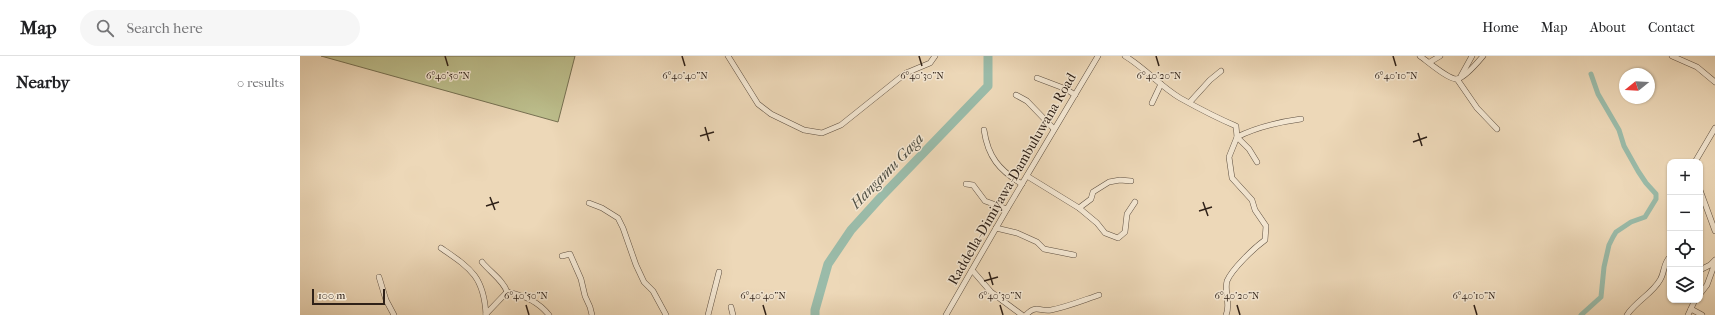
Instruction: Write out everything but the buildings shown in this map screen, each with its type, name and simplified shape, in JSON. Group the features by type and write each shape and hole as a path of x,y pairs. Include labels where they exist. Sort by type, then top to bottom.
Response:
{"street":[{"path":"728,56 758,104 771,114 804,130 822,133 841,124 906,72 930,63 936,56"},
{"name":"Raddella-Dimiyawa-Dambuluwana Road","path":"946,315 1098,56"},
{"path":"1126,56 1138,63 1181,98 1190,102 1207,114 1236,126 1236,137 1229,157 1232,178 1252,200 1255,210 1266,226 1265,240 1244,258 1227,282 1226,315"},
{"path":"1420,56 1453,78 1459,78 1483,56"},
{"path":"1430,62 1440,56"},
{"path":"1459,78 1472,56"},
{"path":"1672,56 1696,68 1715,82"},
{"path":"1190,102 1210,80 1221,72"},
{"path":"1037,78 1066,89 1075,95"},
{"path":"1459,78 1477,108 1497,129"},
{"path":"1152,103 1162,84"},
{"path":"1016,95 1027,101 1054,129"},
{"path":"1236,137 1278,122 1301,119"},
{"path":"1697,159 1715,128"},
{"path":"984,130 986,145 997,163 1008,175 1022,184"},
{"path":"1236,137 1249,149 1256,162"},
{"path":"1027,176 1079,208 1097,223 1105,233 1118,238 1125,232 1128,214 1135,202"},
{"path":"1079,208 1091,199 1093,192 1109,182 1120,180 1131,181"},
{"path":"966,184 972,185 985,201 1007,209"},
{"path":"1702,195 1715,231"},
{"path":"589,203 602,208 618,218 644,282 653,291 666,315"},
{"path":"996,228 1016,233 1037,242 1044,249 1074,255"},
{"path":"441,248 468,266 478,278 486,315"},
{"path":"562,256 570,254 581,279 592,315"},
{"path":"1703,268 1715,260"},
{"path":"482,262 493,275 504,284 507,292"},
{"path":"1627,315 1631,309 1658,283 1662,277 1664,266 1667,262"},
{"path":"1703,290 1707,285 1715,263"},
{"path":"972,270 991,292 1022,315"},
{"path":"708,315 719,272"},
{"path":"379,277 386,300 394,315"},
{"path":"486,315 507,292"},
{"path":"507,292 523,295 535,301 549,315"},
{"path":"1026,315 1030,310 1037,308 1050,310 1099,295"},
{"path":"1688,315 1694,303"},
{"path":"731,307 732,315"},
{"path":"1691,309 1702,315"}],"green space":[{"path":"321,56 575,56 558,122"}],"waterway":[{"name":"Hangamu Gaga","path":"815,315 815,310 828,264 851,230 988,86 988,56"},
{"path":"1581,315 1601,297 1604,267 1609,245 1616,232 1631,222 1645,217 1656,199 1656,194 1646,183 1624,146 1619,130 1598,94 1591,74"}]}
